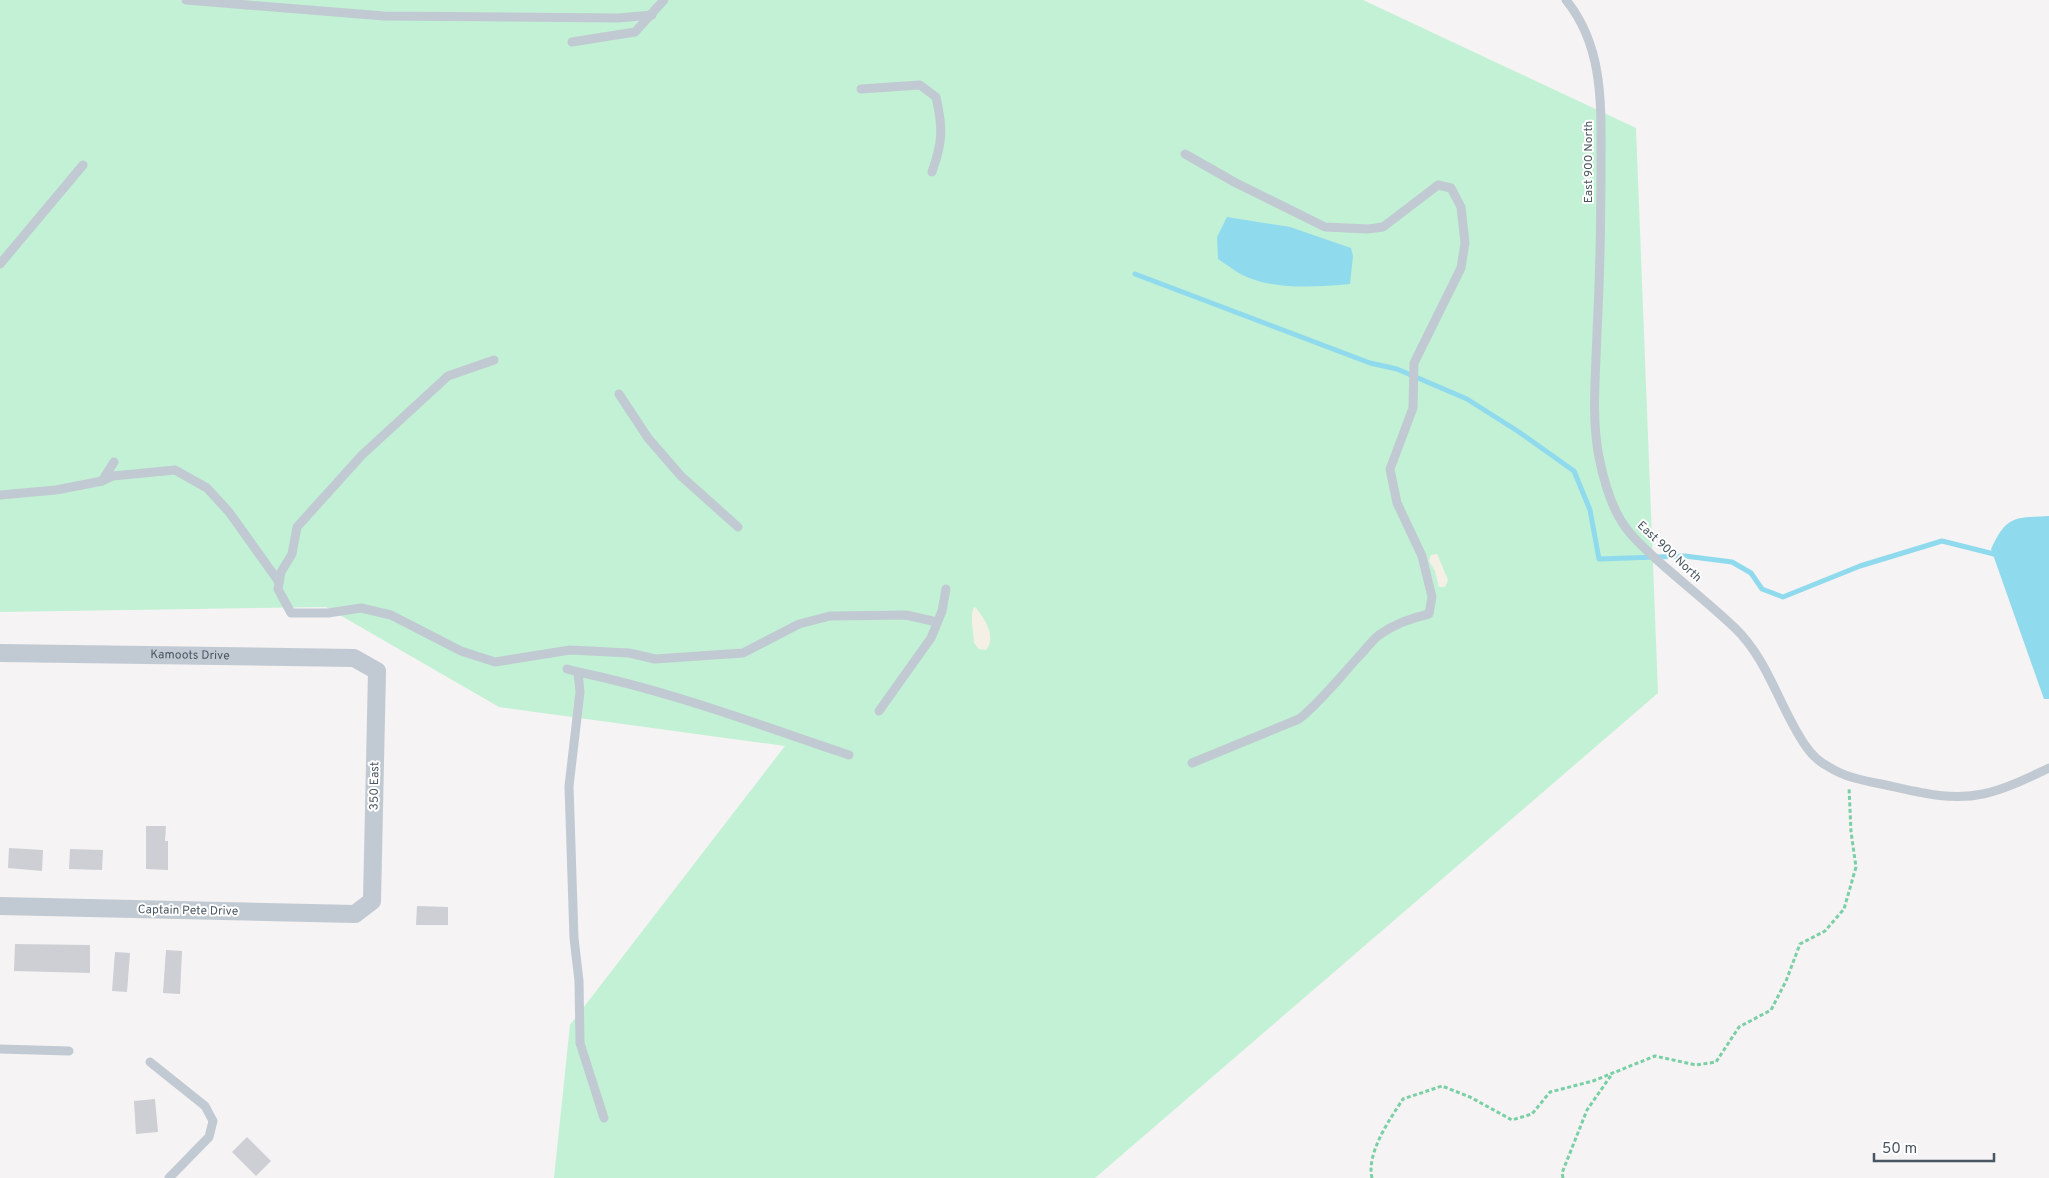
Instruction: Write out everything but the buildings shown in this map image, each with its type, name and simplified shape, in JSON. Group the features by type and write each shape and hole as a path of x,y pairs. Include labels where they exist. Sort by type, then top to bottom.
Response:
{"street":[{"name":"Kamoots Drive","path":"0,653 354,658 377,672"},
{"name":"350 East","path":"372,901 377,672"},
{"name":"Captain Pete Drive","path":"0,906 355,914 372,901"}],"lane":[{"path":"186,0 384,16 608,18 652,15"},
{"path":"572,42 635,32 664,0"},
{"name":"East 900 North","path":"1566,0 1584,28 1593,50 1601,98 1601,238 1595,396 1598,456 1606,487 1616,512 1626,529 1646,550 1736,629 1751,645 1767,671 1795,727 1818,761 1849,777 1933,795 1958,796 1983,794 2013,785 2049,768"},
{"path":"861,90 920,85 936,97 941,121 941,147 932,172"},
{"path":"1185,154 1236,183 1325,227 1368,229 1383,227 1438,185 1451,188 1461,207 1465,243 1461,268 1414,363 1413,408 1390,469 1397,503 1422,556 1432,597 1429,614 1411,618 1394,625 1378,636 1312,708 1299,719 1192,763"},
{"path":"0,264 83,165"},
{"path":"494,360 448,376 362,454 297,527 292,554 282,572 278,589 291,613 328,613 361,608 391,615 461,651 495,662 570,650 629,653 655,659 743,653 799,624 830,616 906,615 937,622"},
{"path":"619,394 648,438 680,476 738,527"},
{"path":"102,481 114,462"},
{"path":"0,495 56,490 102,481 114,476 175,470 207,488 229,512 280,582"},
{"path":"879,711 931,638 942,611 946,589"},
{"path":"567,669 612,679 670,696 849,755"},
{"path":"578,672 580,692 569,786 574,938 579,981 580,1043 604,1118"},
{"path":"0,1049 68,1051"},
{"path":"150,1062 205,1106 213,1121 208,1137 169,1178"}],"path":[{"path":"1372,1178 1371,1172 1377,1142 1403,1099 1442,1086 1512,1120 1532,1114 1550,1092 1593,1081 1655,1056 1696,1066 1716,1062 1739,1026 1771,1010 1786,981 1800,944 1825,931 1844,909 1856,867 1851,832 1849,777"},
{"path":"1563,1178 1562,1173 1588,1110 1612,1073"}],"green space":[{"path":"0,0 1363,0 1636,128 1658,693 1095,1178 554,1178 570,1025 785,746 499,707 326,607 0,612"}],"sand":[{"path":"1437,554 1448,580 1445,587 1439,587 1435,571 1429,561 1431,555"},
{"path":"974,607 983,617 989,628 990,640 986,650 979,649 974,643 972,619"}],"water":[{"path":"1227,217 1290,227 1351,248 1353,256 1350,284 1307,287 1278,285 1250,278 1237,272 1218,259 1217,237"},
{"path":"2049,516 2049,699 2044,699 1991,549 2002,530 2013,520"}],"waterway":[{"path":"1135,274 1370,363 1397,369 1467,399 1519,432 1574,471 1590,510 1599,559 1685,556 1732,562 1751,573 1762,589 1783,597 1860,566 1942,541 1998,555"}]}
